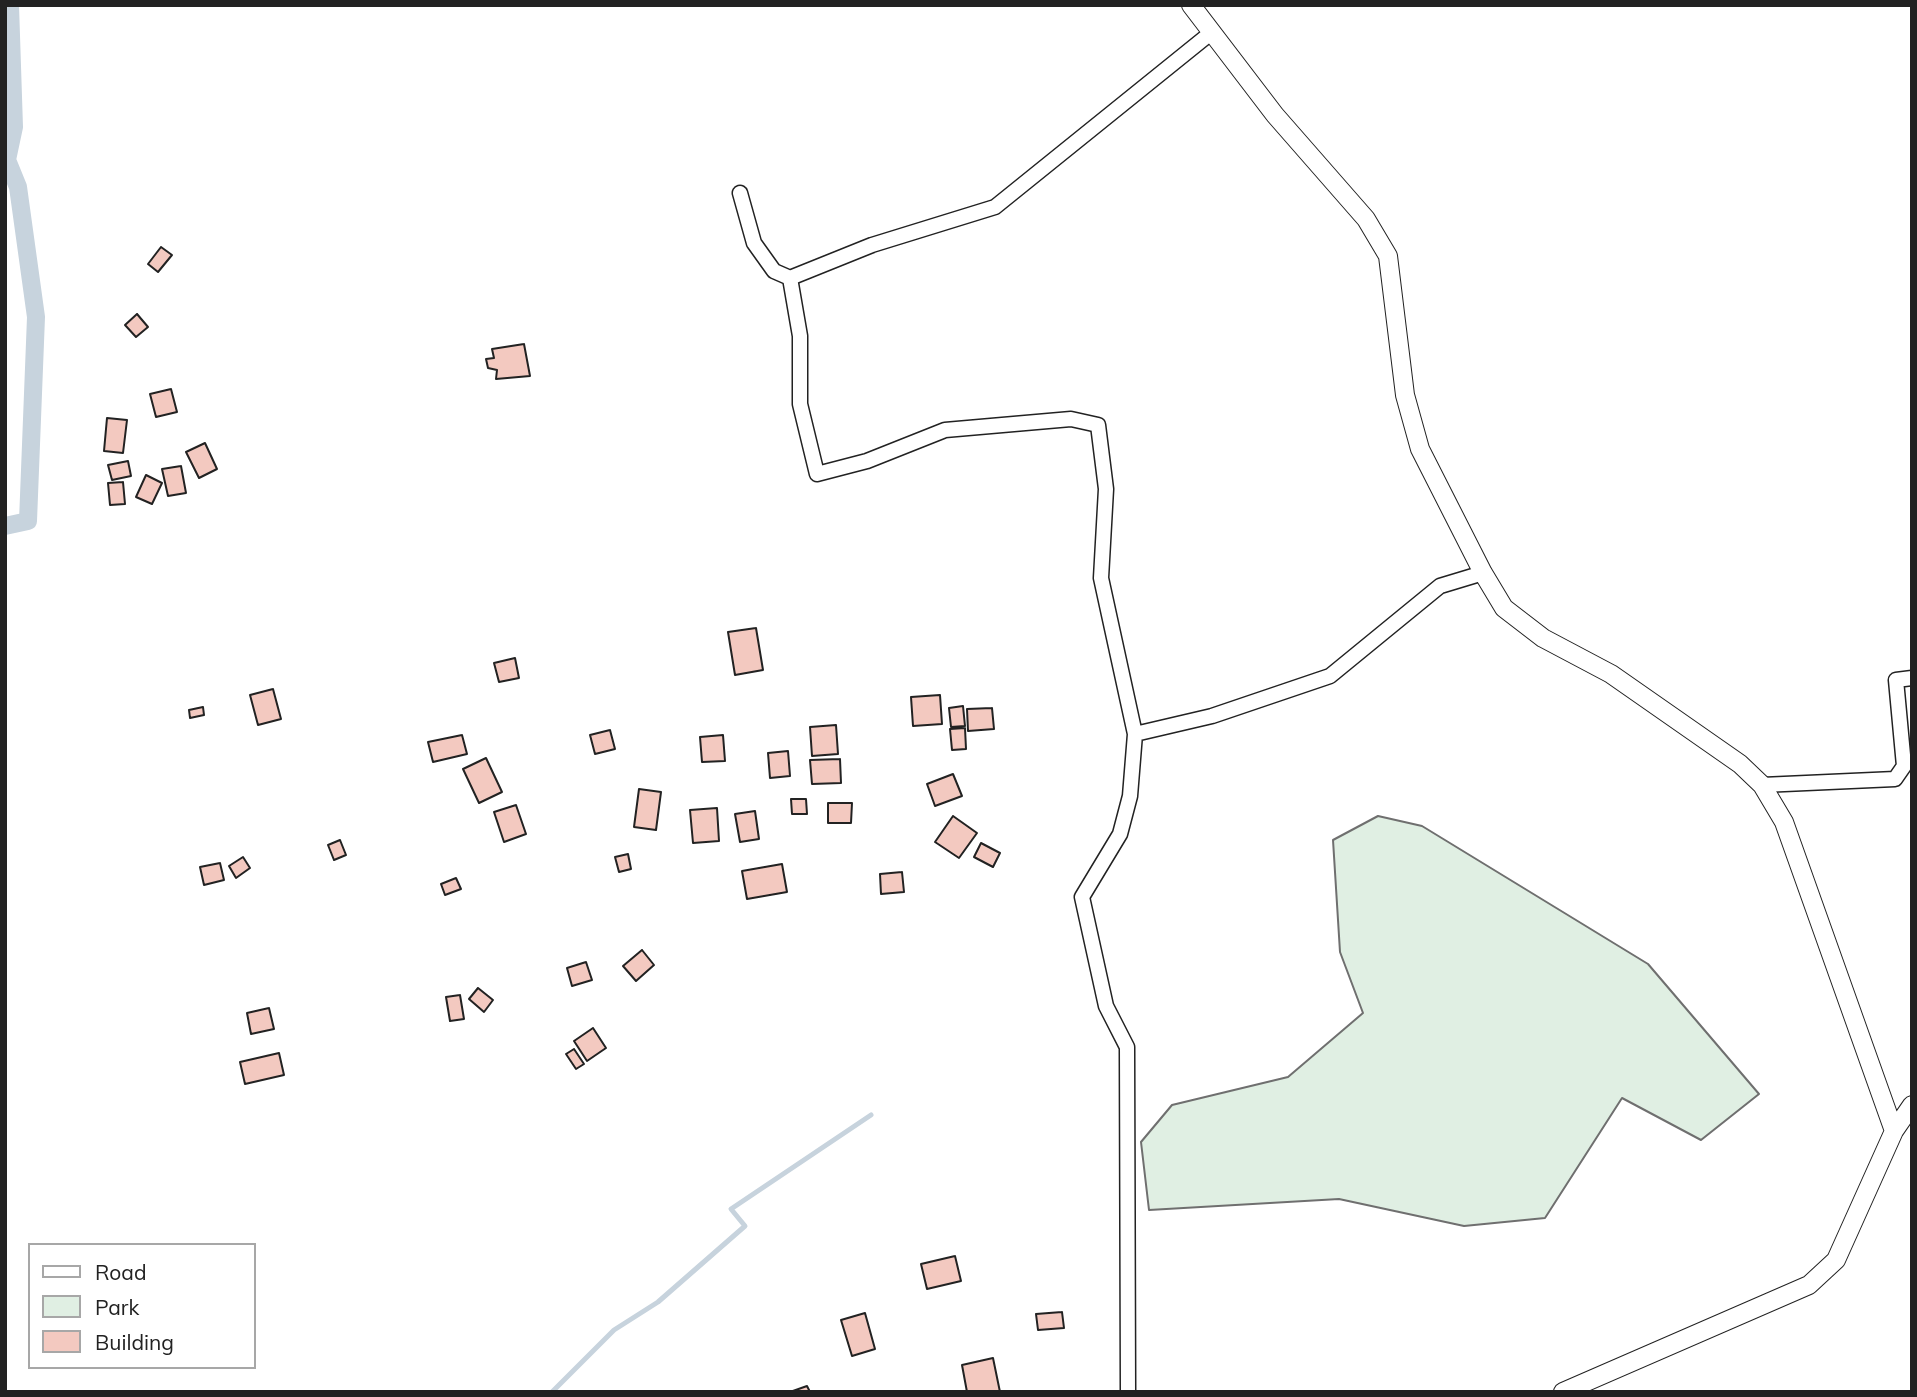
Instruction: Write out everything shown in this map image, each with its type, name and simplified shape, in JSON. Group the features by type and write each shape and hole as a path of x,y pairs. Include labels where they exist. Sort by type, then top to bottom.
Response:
{"street":[{"path":"1191,5 1275,115 1366,219 1388,256 1405,395 1420,449 1483,573 1504,608 1543,638 1611,674 1740,764 1762,785 1784,822 1894,1131"},
{"path":"740,193 754,243 774,271 790,278 872,245 995,207 1212,32"},
{"path":"790,278 800,336 800,404 817,474 867,461 945,430 1071,419 1098,425 1106,489 1101,578 1135,734 1130,796 1120,834 1082,897 1107,1006 1127,1047 1128,1392"},
{"path":"1135,734 1212,716 1331,676 1440,586 1483,573"},
{"path":"1762,785 1895,779 1904,766 1896,680 1912,678"},
{"path":"1563,1392 1809,1284 1836,1260 1894,1131 1912,1105"}],"green space":[{"path":"1378,816 1422,826 1648,964 1759,1094 1701,1140 1622,1098 1545,1218 1464,1226 1339,1199 1149,1210 1141,1142 1172,1105 1288,1077 1363,1013 1340,952 1333,840"}],"building":[{"path":"161,247 172,255 158,272 148,264"},
{"path":"137,314 148,327 136,337 125,325"},
{"path":"524,344 530,376 496,379 497,370 488,368 486,359 494,358 492,349"},
{"path":"171,389 177,412 156,417 150,394"},
{"path":"107,418 127,420 123,453 104,451"},
{"path":"205,443 217,469 199,478 186,452"},
{"path":"128,461 131,476 112,480 108,465"},
{"path":"181,466 186,493 168,496 162,469"},
{"path":"146,475 162,483 152,504 136,497"},
{"path":"123,482 125,504 110,505 108,483"},
{"path":"756,628 763,670 735,675 728,632"},
{"path":"515,658 519,678 499,682 494,663"},
{"path":"273,689 281,719 258,725 250,695"},
{"path":"940,695 942,724 913,726 911,697"},
{"path":"963,706 965,726 951,727 949,708"},
{"path":"203,707 204,715 190,718 189,710"},
{"path":"992,708 994,729 968,731 967,709"},
{"path":"836,725 838,754 812,756 810,727"},
{"path":"965,728 966,749 952,750 950,729"},
{"path":"610,730 615,749 595,754 590,735"},
{"path":"462,735 467,754 433,762 428,742"},
{"path":"723,735 725,761 702,762 700,737"},
{"path":"788,751 790,776 770,778 768,753"},
{"path":"486,758 502,792 479,803 463,769"},
{"path":"840,759 841,783 812,784 810,760"},
{"path":"953,774 962,796 935,806 927,784"},
{"path":"639,789 661,792 656,830 634,827"},
{"path":"791,799 806,799 807,814 792,814"},
{"path":"828,803 852,803 851,823 828,823"},
{"path":"516,805 526,834 504,842 494,812"},
{"path":"717,808 719,841 693,843 690,810"},
{"path":"755,811 759,839 740,842 735,814"},
{"path":"953,816 977,833 959,858 935,842"},
{"path":"340,840 346,855 334,860 328,845"},
{"path":"981,843 1000,853 993,867 974,857"},
{"path":"628,854 631,869 619,872 615,857"},
{"path":"243,857 250,868 236,878 229,866"},
{"path":"220,863 224,880 204,885 200,867"},
{"path":"782,864 787,892 747,899 742,871"},
{"path":"902,872 904,892 881,894 880,874"},
{"path":"456,878 461,889 445,895 441,884"},
{"path":"642,950 654,965 636,981 623,966"},
{"path":"586,962 592,980 572,986 567,968"},
{"path":"478,988 493,1000 484,1012 469,999"},
{"path":"460,995 464,1019 450,1021 446,997"},
{"path":"269,1008 274,1029 251,1034 247,1013"},
{"path":"593,1028 606,1048 587,1061 574,1041"},
{"path":"574,1049 584,1064 576,1069 566,1054"},
{"path":"279,1053 284,1075 245,1084 240,1062"},
{"path":"955,1256 961,1281 927,1289 921,1264"},
{"path":"1062,1312 1064,1328 1038,1330 1036,1314"},
{"path":"865,1313 875,1349 852,1356 841,1320"},
{"path":"993,1358 1000,1392 967,1392 962,1365"},
{"path":"807,1386 810,1392 790,1392"}],"waterway":[{"path":"5,526 28,521 36,317 18,187 7,160 14,127 10,5"},
{"path":"552,1392 614,1330 658,1302 745,1226 731,1209 871,1115"}]}
